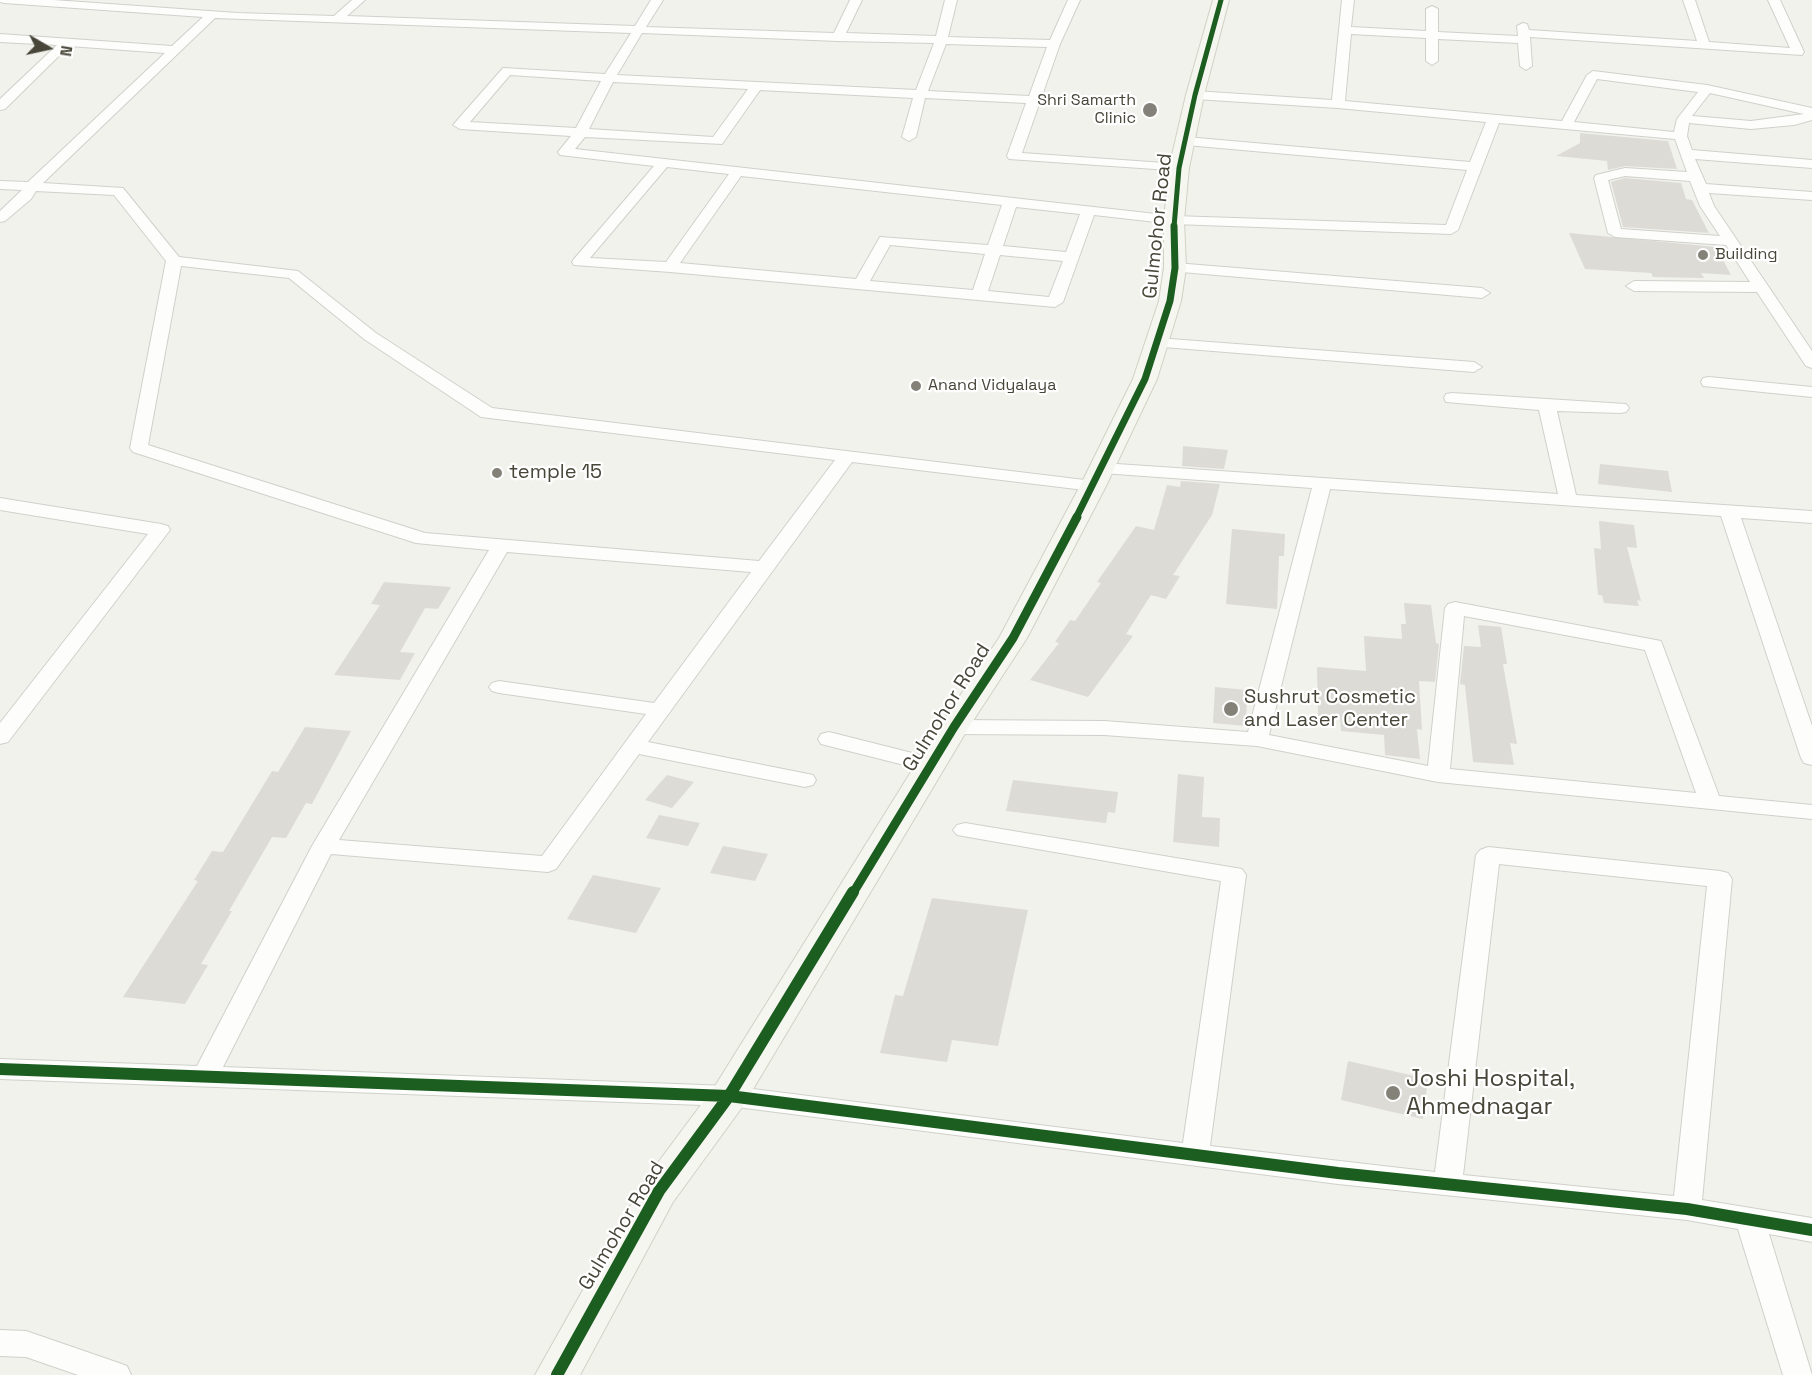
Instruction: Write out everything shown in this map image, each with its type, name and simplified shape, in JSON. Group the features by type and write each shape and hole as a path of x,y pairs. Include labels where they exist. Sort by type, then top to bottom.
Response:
{"street":[{"path":"4,0 213,14 240,12 337,19 639,31 1054,44"},
{"path":"86,7 98,0"},
{"path":"337,19 359,0"},
{"path":"657,0 609,78 580,134 565,152 1174,220 1451,230 1494,119"},
{"path":"838,37 855,0"},
{"path":"909,137 920,95 941,41 951,0"},
{"path":"1074,0 1054,44 1014,156 1183,154 1476,167"},
{"name":"Gulmohor Road","path":"557,1375 659,1191 729,1096 954,727 1013,638 1098,477 1145,379 1170,301 1175,268 1174,220 1183,154 1195,95 1221,0"},
{"path":"1338,104 1348,0"},
{"path":"1689,0 1704,46"},
{"path":"1774,0 1798,52"},
{"path":"1432,9 1432,61"},
{"path":"0,218 26,196 32,186 213,14"},
{"path":"1522,20 1526,66"},
{"path":"1345,30 1524,37 1630,46 1704,46 1812,53"},
{"path":"0,38 176,50"},
{"path":"0,106 67,42"},
{"path":"756,86 717,141 460,125 507,72 1034,100"},
{"path":"1566,126 1593,75 1707,89 1812,114"},
{"path":"1707,89 1683,119 1680,136 1697,183 1707,206 1812,363"},
{"path":"1195,95 1338,104 1680,136"},
{"path":"1683,119 1751,125 1794,121 1812,114"},
{"path":"1687,154 1812,165"},
{"path":"664,163 579,262 670,267 1055,302 1089,210"},
{"path":"670,267 738,171"},
{"path":"1730,240 1615,233 1601,178 1625,172 1812,196"},
{"path":"0,185 118,191 174,261 293,274 370,336 487,413 847,457 1098,477 1322,483 1812,517"},
{"path":"979,296 1010,202"},
{"path":"860,285 885,240 1072,257"},
{"path":"174,261 139,448 423,539 764,567"},
{"path":"1175,268 1482,293"},
{"path":"1634,286 1761,287"},
{"path":"1157,343 1474,368"},
{"path":"1709,382 1812,392"},
{"path":"1452,398 1547,406 1620,408"},
{"path":"1547,406 1568,500"},
{"path":"324,846 548,864 847,457"},
{"path":"1257,739 1322,483"},
{"path":"0,504 161,531 0,737"},
{"path":"1729,512 1812,758"},
{"path":"204,1078 324,846 501,546"},
{"path":"1438,775 1455,608 1654,645 1710,802"},
{"path":"499,687 661,710"},
{"path":"954,727 1104,728 1257,739 1438,775 1812,812"},
{"path":"829,739 932,765"},
{"path":"634,746 805,780"},
{"path":"965,830 1234,875 1195,1155"},
{"path":"1448,1182 1488,855 1720,879 1687,1209"},
{"path":"0,1069 729,1096 1338,1173 1448,1182 1687,1209 1812,1230"},
{"path":"1750,1220 1798,1375"},
{"path":"0,1343 26,1344 116,1375"}],"building":[{"path":"1580,133 1668,141 1677,169 1625,166 1608,170 1607,161 1556,156 1580,143"},
{"path":"1625,178 1681,183 1686,199 1692,200 1709,233 1623,227 1611,182"},
{"path":"1569,233 1716,247 1731,275 1701,273 1704,278 1653,277 1651,273 1585,269"},
{"path":"1183,446 1228,450 1224,469 1182,466"},
{"path":"1600,464 1668,471 1672,492 1598,484"},
{"path":"1181,481 1220,484 1212,515 1173,575 1180,576 1166,599 1151,595 1126,634 1133,636 1088,697 1030,680 1059,643 1055,642 1070,620 1075,621 1101,583 1097,582 1136,526 1154,530 1167,485 1180,487"},
{"path":"1599,521 1634,525 1637,548 1627,547 1641,601 1637,600 1639,606 1604,603 1602,595 1598,595 1594,548 1601,549"},
{"path":"1232,529 1285,534 1284,556 1279,556 1277,609 1226,604"},
{"path":"384,582 451,587 438,609 425,608 400,652 415,653 400,680 334,675 380,605 371,604"},
{"path":"1404,603 1431,605 1436,643 1439,644 1435,682 1419,681 1422,730 1417,729 1420,759 1385,755 1384,735 1341,731 1340,718 1318,716 1317,667 1366,671 1364,636 1402,639 1401,624 1406,624"},
{"path":"1478,625 1501,627 1507,664 1503,664 1517,744 1510,743 1514,765 1473,762 1465,685 1460,684 1464,646 1481,647"},
{"path":"1215,687 1247,690 1246,726 1213,723"},
{"path":"305,727 351,731 312,804 306,803 286,838 272,837 201,964 208,965 185,1004 123,997 198,881 194,880 212,851 223,852 272,771 278,772"},
{"path":"1178,774 1204,777 1202,817 1220,818 1219,847 1173,842"},
{"path":"667,775 694,782 672,808 645,800"},
{"path":"1013,780 1118,792 1115,813 1108,812 1106,823 1006,811"},
{"path":"659,815 700,823 688,846 646,838"},
{"path":"723,846 768,854 755,881 710,873"},
{"path":"593,875 661,888 636,933 567,919"},
{"path":"932,898 1028,910 998,1046 952,1040 947,1062 880,1053 895,995 903,996"},
{"path":"1348,1061 1428,1079 1423,1119 1341,1100"}],"cycle path":[{"path":"557,1375 659,1191 729,1096 954,727 1013,638 1093,486 1145,379 1170,301 1175,268 1174,220 1179,168 1195,95 1221,0"},
{"path":"0,1069 729,1096 1338,1173 1687,1209 1812,1230"}],"place":[{"name":"Shri Samarth Clinic","path":"1150,110"},
{"name":"Building","path":"1703,255"},
{"name":"Anand Vidyalaya","path":"916,386"},
{"name":"temple 15","path":"497,473"},
{"name":"Sushrut Cosmetic and Laser Center","path":"1231,709"},
{"name":"Joshi Hospital, Ahmednagar","path":"1393,1093"}]}
